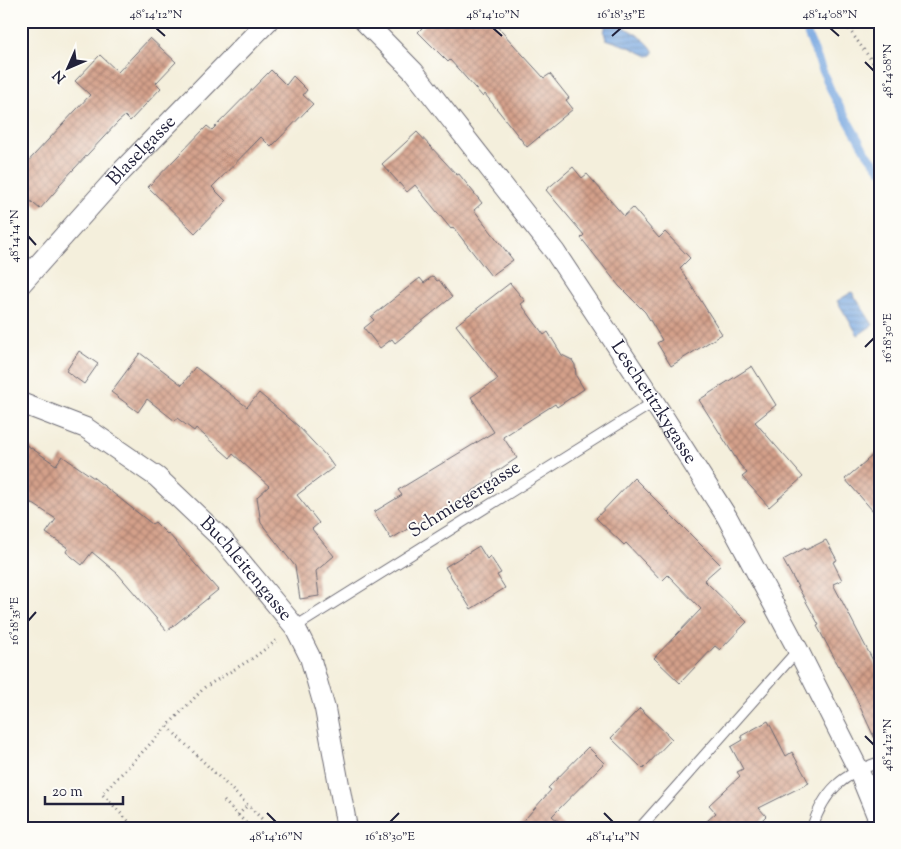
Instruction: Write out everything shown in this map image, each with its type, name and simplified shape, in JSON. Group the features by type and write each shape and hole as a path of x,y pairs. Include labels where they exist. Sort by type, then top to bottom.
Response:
{"street":[{"name":"Blaselgasse","path":"21,284 121,172 268,21"},
{"name":"Leschetitzkygasse","path":"364,21 414,72 555,252 728,517 858,769 880,823"},
{"name":"Buchleitengasse","path":"21,403 86,428 157,477 221,538 295,627 310,657 326,709 347,828"}],"lane":[{"name":"Schmiegergasse","path":"295,627 654,402"},
{"path":"640,828 798,650"},
{"path":"812,828 818,809 833,788 858,769 880,762"}],"path":[{"path":"842,21 880,72"},
{"path":"135,828 102,794 206,686 260,652"},
{"path":"167,727 262,819"},
{"path":"224,801 248,825"},
{"path":"238,815 247,806"}],"water":[{"path":"611,22 642,38 654,53 648,56 606,39 605,29"},
{"path":"852,292 873,325 858,335 837,301"}],"building":[{"path":"429,21 492,21 544,78 550,74 569,98 566,100 573,109 527,147 485,94 483,97 450,60 448,62 418,32"},
{"path":"150,38 176,62 156,83 161,88 130,121 125,116 118,122 59,185 40,209 21,193 21,169 90,95 75,81 100,55 118,72"},
{"path":"271,70 286,85 293,76 307,90 303,95 313,104 271,147 261,137 212,187 226,201 195,233 148,187 207,126 212,130"},
{"path":"417,132 457,175 459,174 482,203 474,210 513,260 491,276 453,227 451,229 415,185 407,192 382,164"},
{"path":"573,167 582,178 587,174 624,216 633,208 659,238 665,232 690,258 680,268 722,334 671,366 657,343 662,340 645,312 619,286 581,238 584,235 546,190"},
{"path":"433,276 437,281 439,280 452,297 395,343 392,339 380,348 364,328 374,320 371,317 420,278 424,283"},
{"path":"510,283 525,301 521,304 544,335 548,332 562,355 572,360 575,365 576,376 584,389 557,407 555,404 503,437 517,458 493,474 494,477 426,522 424,519 391,539 374,512 402,495 398,490 494,432 471,397 498,379 456,325"},
{"path":"79,351 98,364 84,384 66,371"},
{"path":"140,353 182,385 195,367 247,407 259,393 298,426 327,457 334,467 297,495 319,523 312,529 334,556 316,571 319,596 300,599 295,566 261,523 257,497 269,486 233,454 230,458 196,428 194,431 177,418 175,421 147,399 138,412 111,392"},
{"path":"752,366 776,405 755,422 803,477 769,507 742,477 747,473 699,400"},
{"path":"21,441 56,465 62,456 94,478 152,524 155,522 168,533 218,590 167,631 118,574 92,552 82,565 66,552 68,548 46,533 56,519 21,496"},
{"path":"880,449 880,519 845,479"},
{"path":"634,478 721,565 704,580 747,622 720,650 715,646 680,683 654,658 701,609 668,575 662,581 626,543 624,545 596,518"},
{"path":"826,540 837,560 833,562 842,580 833,584 880,674 880,750 855,696 817,626 819,625 783,560 805,548 806,550"},
{"path":"479,546 487,559 490,556 501,573 497,575 505,588 471,609 445,567"},
{"path":"640,708 672,739 643,769 611,738"},
{"path":"768,721 786,756 792,752 809,783 759,808 766,816 754,828 699,828 716,813 709,805 740,776 737,772 743,769 731,747 743,740 741,736"},
{"path":"588,747 604,763 552,816 566,828 517,828 551,790 548,788"}],"waterway":[{"path":"802,21 832,93 864,149 880,170"}]}
